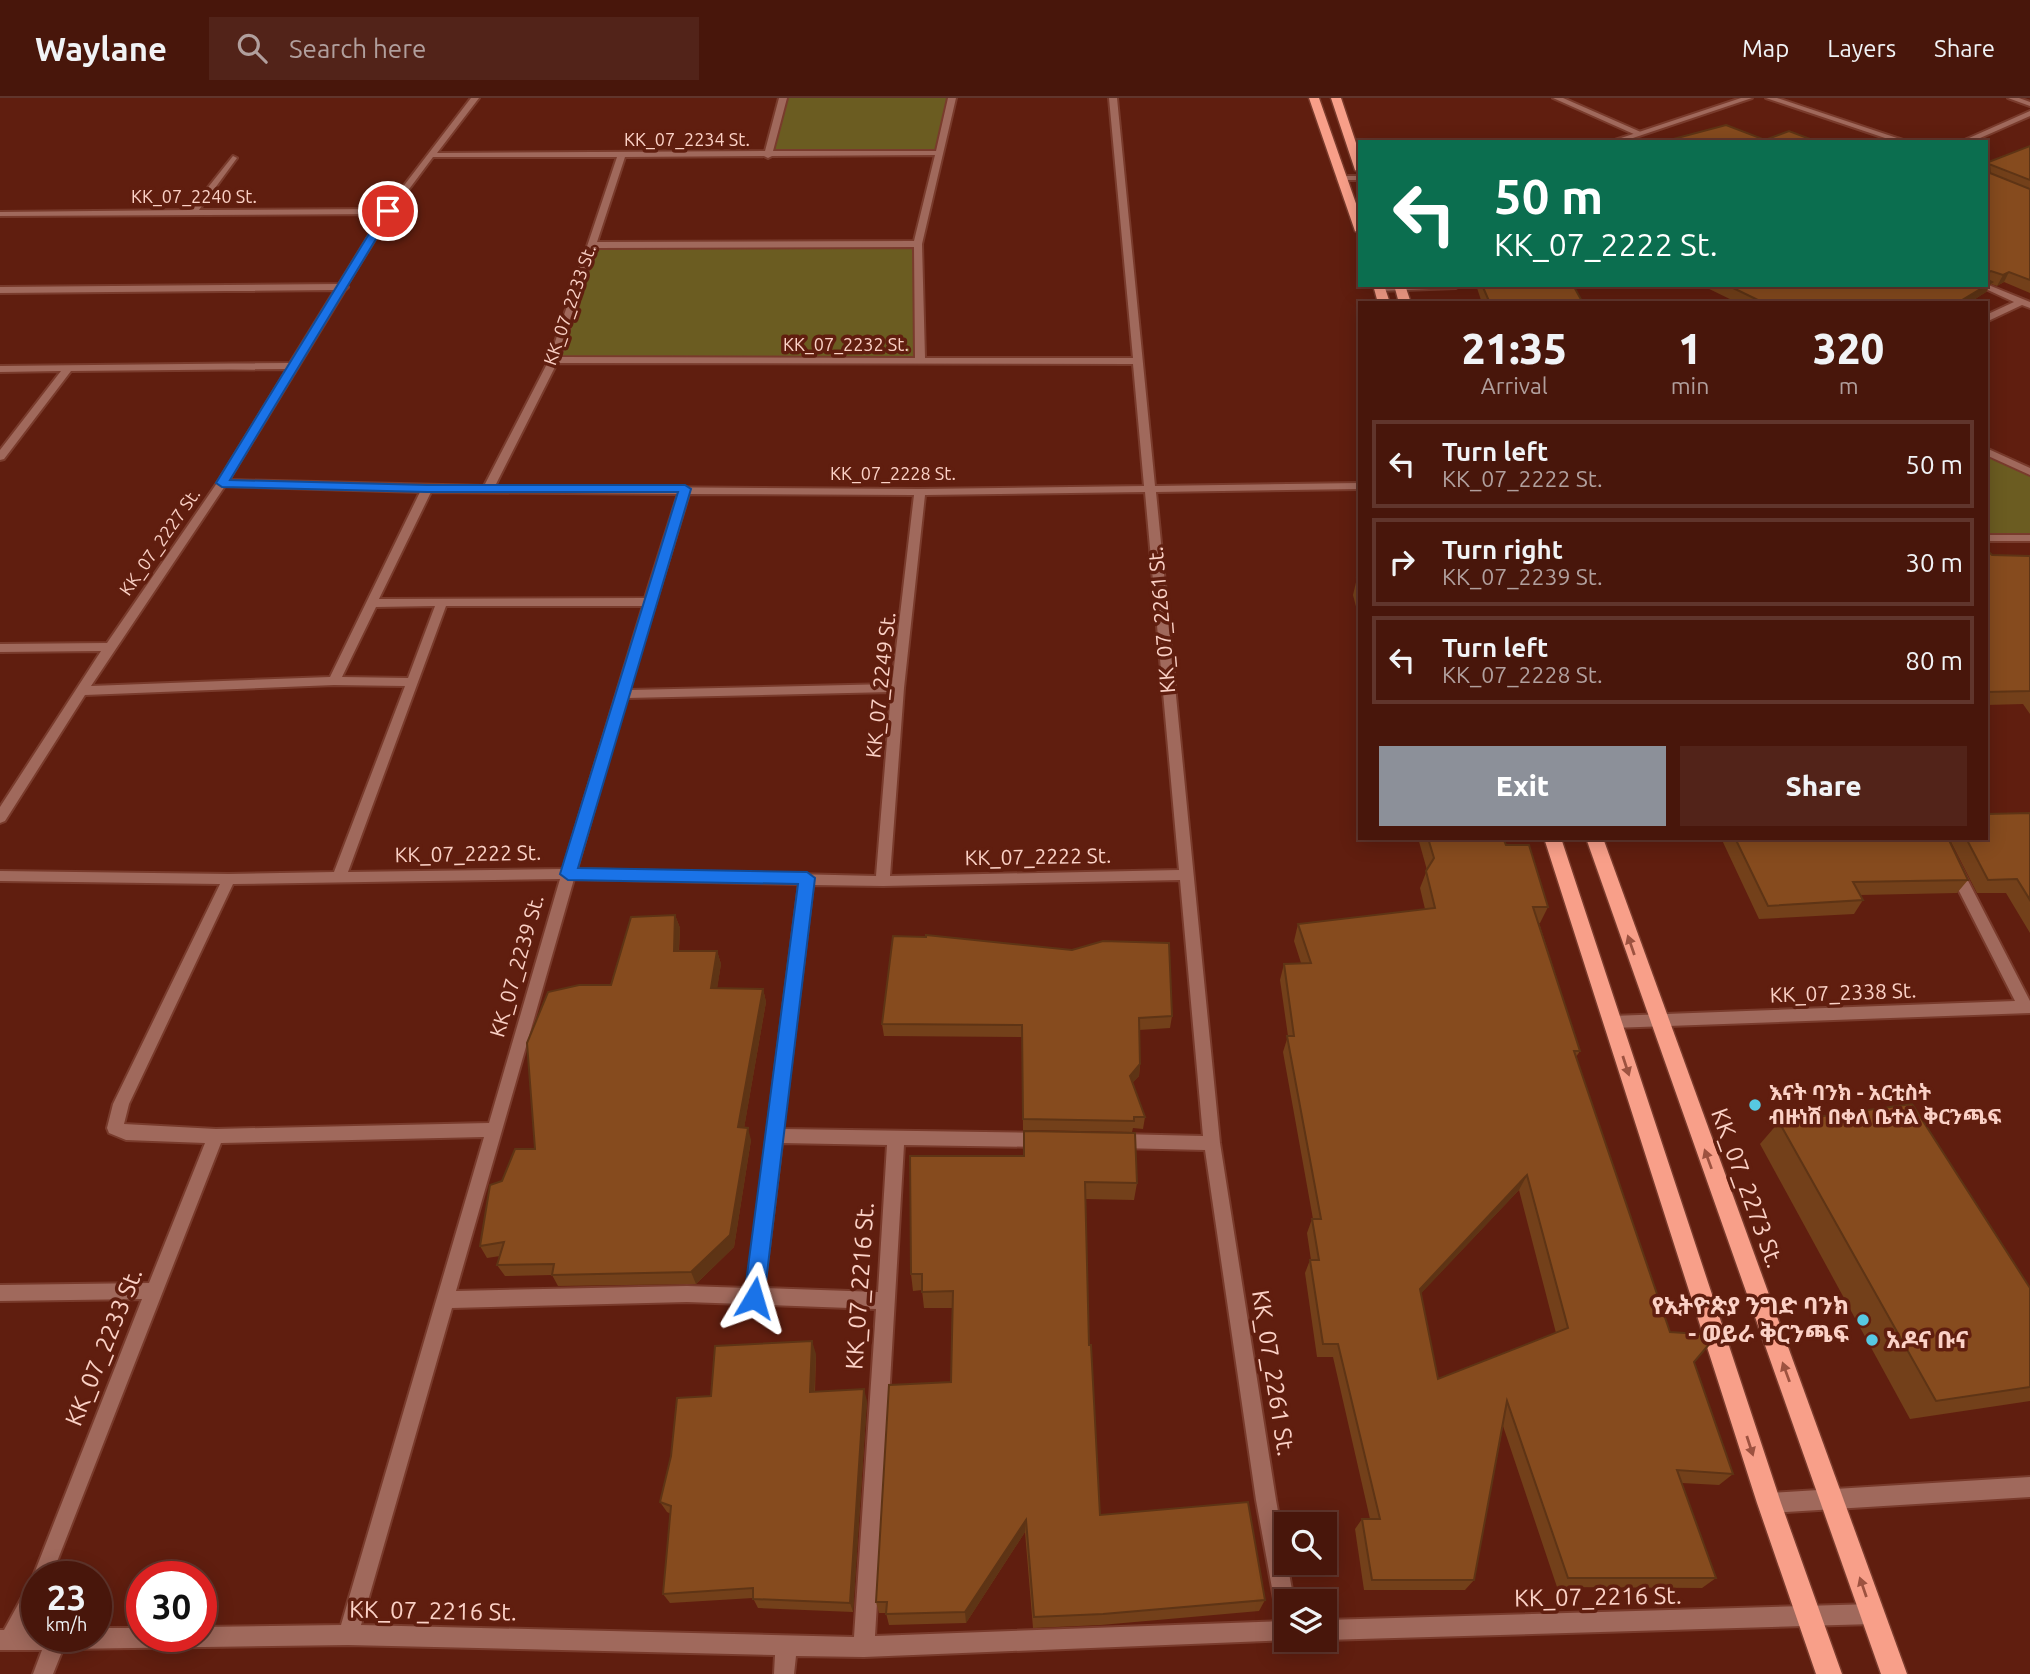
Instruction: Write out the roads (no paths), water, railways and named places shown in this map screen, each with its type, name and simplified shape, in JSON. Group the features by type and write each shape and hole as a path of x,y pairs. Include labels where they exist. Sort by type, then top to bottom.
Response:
{"main road":[{"path":"1314,98 1358,225"},
{"path":"1336,98 1358,164"},
{"path":"1553,840 1769,1503 1829,1674"},
{"name":"KK_07_2273 St.","path":"1595,840 1894,1674"}],"street":[{"name":"KK_07_2227 St.","path":"0,818 110,647 222,483 388,211 475,98"},
{"path":"768,156 783,98"},
{"path":"920,361 918,244 953,98"},
{"name":"KK_07_2261 St.","path":"1113,98 1212,1143 1266,1500 1282,1589"},
{"path":"1557,98 1639,133"},
{"path":"1619,140 1748,98"},
{"path":"1770,98 1899,140"},
{"path":"2012,98 2030,104"},
{"path":"1969,140 2030,113"},
{"name":"KK_07_2234 St.","path":"433,155 768,156 940,153"},
{"name":"KK_07_2233 St.","path":"489,487 554,360 621,156"},
{"path":"193,212 233,158"},
{"path":"1341,178 1358,178"},
{"name":"KK_07_2240 St.","path":"0,214 388,211"},
{"path":"590,245 918,244"},
{"path":"0,290 344,287"},
{"path":"1379,287 1399,287"},
{"path":"1986,287 2025,303"},
{"path":"1988,318 2025,303"},
{"name":"KK_07_2232 St.","path":"554,360 1138,361"},
{"path":"0,369 293,366"},
{"path":"0,457 68,368"},
{"path":"1988,452 2030,472"},
{"name":"KK_07_2228 St.","path":"222,483 427,489 489,487 920,492 1358,486"},
{"path":"334,681 427,489"},
{"name":"KK_07_2239 St.","path":"348,1635 568,874 685,489"},
{"name":"KK_07_2249 St.","path":"883,881 898,688 920,492"},
{"path":"1988,538 2030,538"},
{"path":"372,603 441,605 651,602"},
{"path":"340,876 441,605"},
{"path":"0,648 110,647"},
{"path":"81,691 334,681 412,682"},
{"path":"621,694 898,688"},
{"path":"1940,840 2028,1007"},
{"name":"KK_07_2222 St.","path":"0,876 229,879 568,874 883,881 1185,875"},
{"path":"754,1298 807,878"},
{"path":"229,879 121,1104 115,1128 126,1133 216,1136 493,1130"},
{"name":"KK_07_2338 St.","path":"1612,1022 2028,1007"},
{"name":"KK_07_2233 St.","path":"47,1561 216,1136"},
{"path":"776,1136 1061,1141"},
{"name":"KK_07_2216 St.","path":"864,1647 896,1138"},
{"path":"1102,1141 1212,1143"},
{"path":"0,1293 154,1292"},
{"path":"446,1300 687,1294 886,1301"},
{"path":"1769,1503 2030,1487"},
{"path":"5,1640 21,1614"},
{"name":"KK_07_2216 St.","path":"1337,1630 1810,1618 1873,1614"},
{"path":"1261,1632 1274,1625"},
{"name":"KK_07_2216 St.","path":"112,1640 348,1635 864,1647 1274,1631"},
{"path":"784,1674 786,1647"},
{"path":"43,1674 52,1652"}],"place":[{"name":"እናት ባንክ - አርቲስት ብዙነሽ በቀለ ቤተል ቅርንጫፍ","path":"1755,1105"},
{"name":"የኢትዮጵያ ንግድ ባንክ - ወይራ ቅርንጫፍ","path":"1863,1320"},
{"name":"አዶና ቡና","path":"1872,1340"}]}
